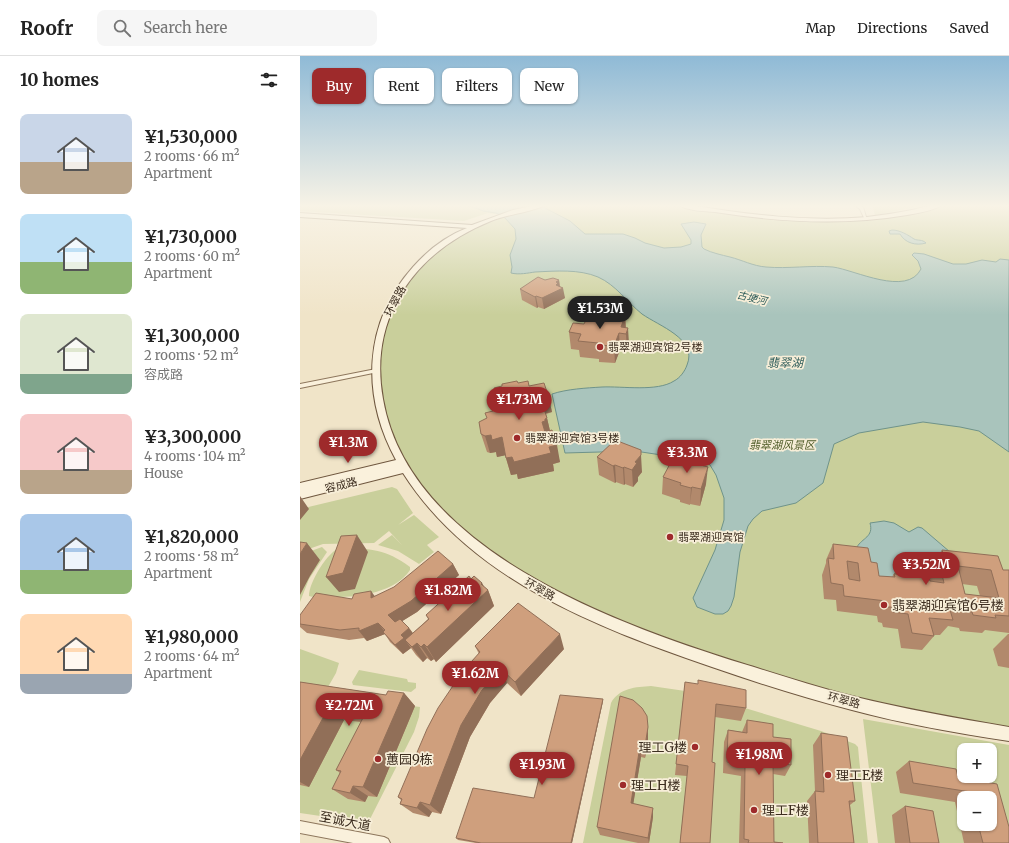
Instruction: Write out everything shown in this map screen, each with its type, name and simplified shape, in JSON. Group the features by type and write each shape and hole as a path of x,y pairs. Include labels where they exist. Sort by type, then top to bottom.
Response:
{"street":[{"name":"环翠路","path":"444,242 435,249 415,270 400,290 382,328 377,348 376,371 377,395 382,418 403,466 414,484 433,508 485,553 534,586 582,612 651,640 809,691 893,713 956,726 1009,734"},
{"path":"300,386 376,371"},
{"name":"容成路","path":"300,487 403,466"},
{"name":"容成路","path":"300,495 403,466"},
{"name":"至诚大道","path":"300,827 384,843"}],"green space":[{"name":"翡翠湖风景区","path":"450,242 1009,242 1009,734 809,691 553,597 433,508 386,430 376,360 391,307 422,262"},
{"path":"392,487 397,489 413,513 398,525 414,515 439,537 427,545 434,552 419,564 398,551 378,545 392,535 402,545 389,531 374,543 323,544 300,552 300,509"},
{"path":"322,547 327,552 309,579 300,602 300,555"},
{"path":"341,547 370,549 386,553 410,567 410,570 403,578 394,584 373,593 349,597 309,596 312,583 320,568 331,554"},
{"path":"300,649 339,663 336,673 324,694 420,707 419,717 414,732 368,823 300,813"},
{"path":"359,670 407,679 408,682 416,683 416,688 411,692 353,685 352,682"},
{"path":"651,686 692,692 821,731 855,744 858,747 868,843 583,843 611,703 614,698 623,691"},
{"path":"863,719 1009,745 1009,843 878,843"}],"water":[{"name":"翡翠湖","path":"515,242 642,242 664,248 681,247 691,244 691,242 702,242 702,247 704,249 761,266 783,268 816,266 833,267 880,280 893,281 904,281 914,277 921,269 918,261 912,255 914,253 924,254 953,264 966,264 982,260 996,262 1000,259 1009,260 1009,452 979,431 923,422 859,433 834,444 823,483 796,503 762,511 748,526 740,552 734,597 728,611 723,614 715,614 697,607 693,598 715,550 724,520 724,498 716,475 710,465 703,459 693,456 668,456 635,451 565,453 552,394 583,388 639,388 667,384 678,378 685,370 689,356 687,348 675,334 642,314 616,289 604,280 591,274 567,271 520,274 511,273 512,267 510,255"},
{"path":"908,242 924,242 926,243 918,244"},
{"path":"884,521 894,523 909,532 918,527 922,528 950,552 944,559 928,557 913,559 911,562 908,587 880,584 857,547 869,534 871,528 870,523"}],"building":[{"path":"538,277 545,280 553,278 559,280 556,282 558,283 556,285 563,288 542,298 535,297 520,289"},
{"path":"608,314 625,316 621,327 628,328 626,334 619,333 614,346 598,345 598,343 578,341 581,334 569,332 573,323 584,324 588,316 606,318"},
{"name":"翡翠湖迎宾馆3号楼","path":"517,381 518,383 528,381 529,386 544,383 548,395 535,398 538,407 541,406 542,409 544,409 547,418 542,422 545,432 552,430 557,445 549,447 551,453 514,462 512,457 506,458 502,437 492,440 491,435 485,436 481,434 479,422 487,418 485,413 493,411 489,394 495,392 494,388 502,386 502,384"},
{"path":"615,440 641,450 641,455 635,462 637,463 632,470 615,465 613,466 597,457"},
{"path":"678,459 708,467 701,489 680,485 681,483 663,477 672,460"},
{"path":"357,535 343,573 326,577 341,536"},
{"path":"300,542 307,543 300,554"},
{"path":"833,544 868,548 871,562 877,563 879,576 895,577 894,574 897,574 896,570 912,571 913,576 929,578 930,581 944,583 939,563 946,564 942,550 998,556 1003,570 1009,570 1009,616 995,615 996,618 973,615 972,612 950,610 953,620 929,618 934,636 912,633 908,614 893,612 892,607 887,607 886,601 844,596 843,585 831,583 828,558 834,559","holes":["847,561 858,563 860,581 849,579","958,566 991,570 999,598 965,594"]},
{"path":"438,551 453,564 411,601 388,615 395,622 400,619 409,628 401,635 404,638 395,645 383,632 385,630 378,623 359,631 359,628 340,630 300,624 300,615 316,593 352,599 354,594 371,591 371,598 394,587"},
{"path":"469,576 471,579 474,576 488,590 427,647 424,644 421,647 417,643 412,647 405,640 429,619 426,615"},
{"path":"518,603 560,634 515,682 501,669 482,690 461,725 430,805 420,802 417,808 400,804 402,799 398,797 427,729 438,708 463,671 480,652 475,646"},
{"name":"理工G楼","path":"698,680 746,690 746,708 716,704 712,762 715,763 710,843 680,843 688,766 676,764 685,682 698,684"},
{"path":"300,682 386,695 388,691 404,693 363,787 353,786 350,793 332,789 341,771 336,770 366,712 329,707 300,760"},
{"path":"560,695 603,699 571,843 481,843 456,838 473,788 534,798"},
{"name":"理工H楼","path":"620,696 633,700 642,708 647,716 648,727 645,746 640,746 631,803 653,808 648,838 597,827"},
{"name":"理工F楼","path":"747,720 773,724 773,737 791,739 791,765 773,762 774,842 783,843 748,843 749,840 744,839 745,765 727,762 728,730 747,733"},
{"name":"理工E楼","path":"821,733 847,737 855,801 849,801 854,843 818,843 815,791 824,792"},
{"path":"909,761 956,769 957,783 997,784 1009,827 1009,843 983,843 980,831 997,831 997,791 965,791 913,783"},
{"path":"905,806 933,811 939,843 910,843"}],"place":[{"name":"翡翠湖迎宾馆2号楼","path":"600,347"},
{"name":"翡翠湖迎宾馆3号楼","path":"517,438"},
{"name":"翡翠湖迎宾馆","path":"670,537"},
{"name":"翡翠湖迎宾馆6号楼","path":"884,605"},
{"name":"理工G楼","path":"695,747"},
{"name":"蕙园9栋","path":"378,759"},
{"name":"理工E楼","path":"828,775"},
{"name":"理工H楼","path":"623,785"},
{"name":"理工F楼","path":"754,810"}],"water label":[{"name":"古埂河","path":"752,298"}]}
